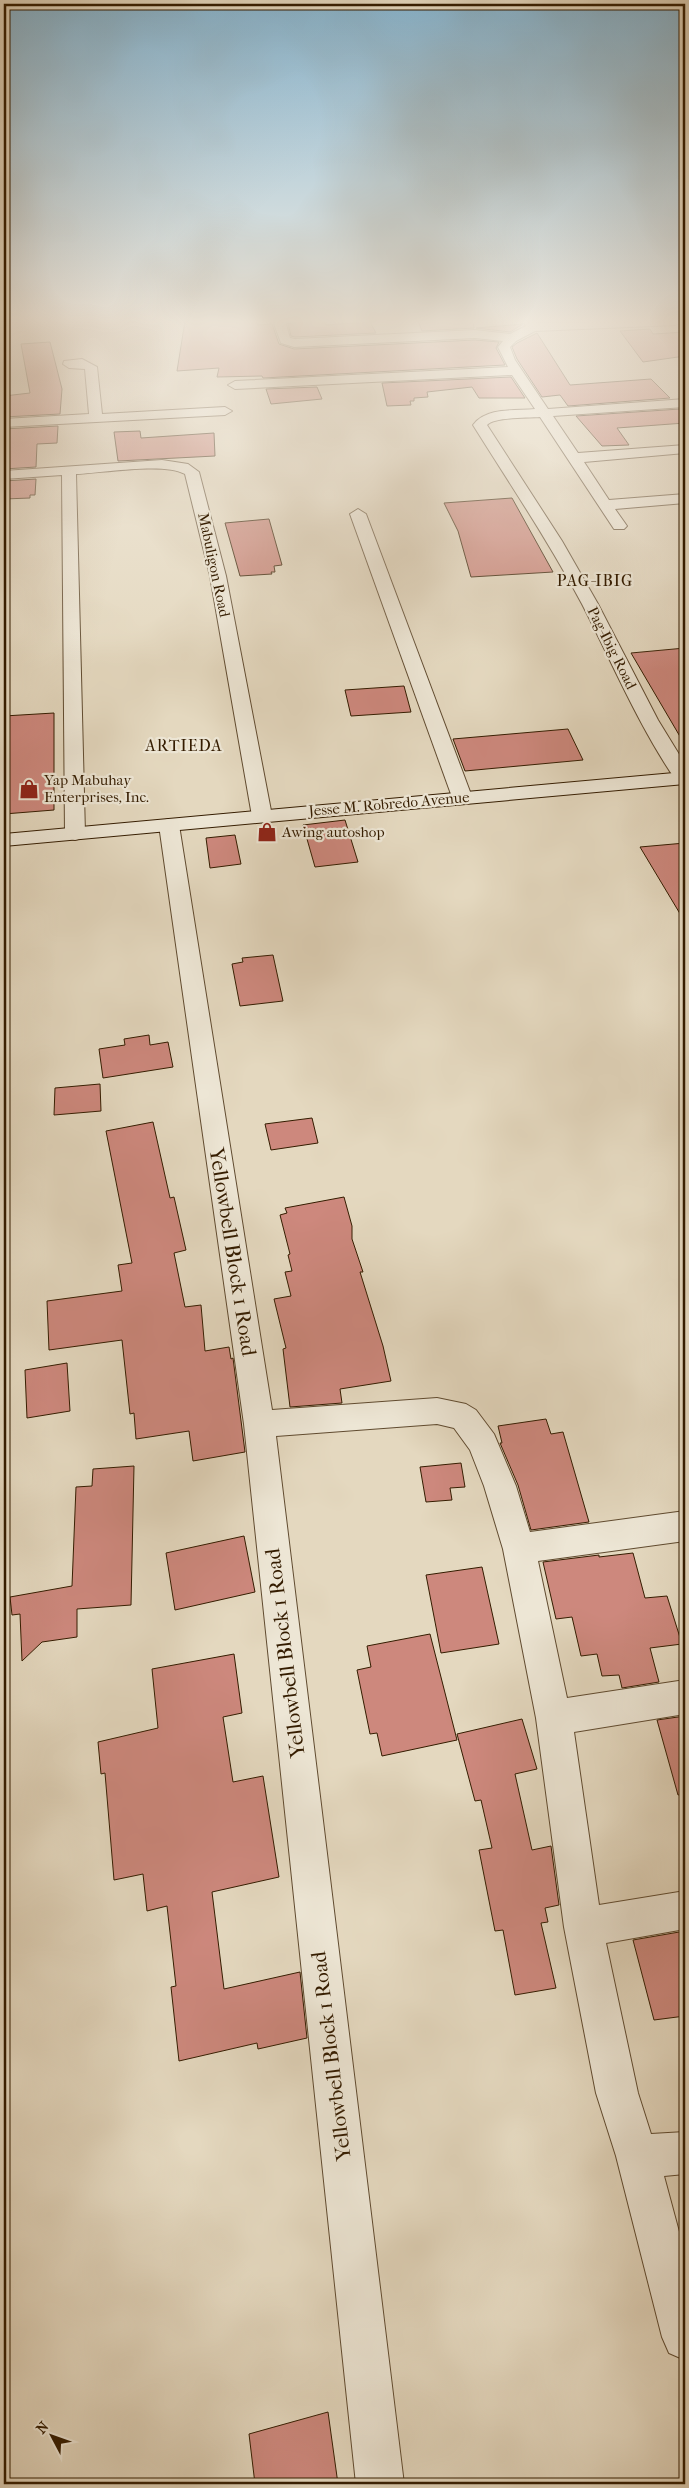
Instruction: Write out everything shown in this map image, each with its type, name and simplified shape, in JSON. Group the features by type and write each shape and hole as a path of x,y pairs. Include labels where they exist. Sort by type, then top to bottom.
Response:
{"street":[{"name":"Pag-Ibig Road","path":"488,437 554,541 590,604 649,720 685,778"},
{"path":"561,437 619,526"},
{"path":"575,458 685,449"},
{"name":"Mabuligon Road","path":"4,475 162,464 183,467 192,472 219,585 262,816"},
{"path":"69,470 75,834"},
{"path":"605,505 685,500"},
{"path":"358,514 462,797"},
{"name":"Jesse M. Robredo Avenue","path":"4,840 685,778"},
{"name":"Yellowbell Block 1 Road","path":"169,825 259,1424 380,2484"},
{"path":"259,1424 437,1411 455,1413 472,1426 483,1442 500,1486 519,1548 554,1718 583,1927 617,2093 637,2156 685,2338"},
{"path":"519,1548 685,1526"},
{"path":"554,1718 685,1697"},
{"path":"583,1927 685,1910"},
{"path":"637,2156 685,2153"}],"building":[{"path":"4,437 57,437 57,443 37,444 36,467 4,469"},
{"path":"115,437 214,437 215,456 118,461"},
{"path":"594,437 623,437 629,445 602,446"},
{"path":"36,479 35,495 30,495 30,498 4,499 4,481"},
{"path":"512,498 553,572 471,577 458,531 444,503"},
{"path":"269,519 282,565 274,566 275,572 271,572 272,574 240,576 225,523"},
{"path":"685,648 685,745 631,653"},
{"path":"404,686 411,712 351,716 345,690"},
{"path":"54,713 54,810 4,814 4,716"},
{"path":"568,729 583,760 465,771 453,739"},
{"path":"345,820 358,862 315,867 303,825"},
{"path":"235,835 241,864 210,868 206,838"},
{"path":"685,843 685,922 640,847"},
{"path":"273,955 283,1001 240,1006 232,964 243,962 242,958"},
{"path":"149,1035 150,1045 168,1042 173,1067 103,1078 99,1049 125,1045 124,1039"},
{"path":"100,1084 101,1111 54,1115 55,1088"},
{"path":"312,1118 318,1143 271,1150 265,1124"},
{"path":"153,1122 170,1198 174,1197 186,1250 174,1253 185,1307 201,1305 205,1351 229,1347 231,1359 233,1358 245,1452 193,1461 189,1431 136,1439 134,1413 130,1414 122,1340 49,1350 47,1301 122,1291 118,1265 132,1263 106,1131"},
{"path":"344,1197 352,1226 352,1239 363,1272 360,1272 383,1346 391,1381 340,1389 342,1403 290,1407 283,1349 286,1348 274,1299 291,1296 285,1272 292,1271 288,1255 290,1254 280,1215 287,1213 285,1208"},
{"path":"67,1363 70,1411 27,1418 25,1370"},
{"path":"546,1419 551,1434 563,1432 589,1522 531,1530 518,1485 500,1443 502,1443 498,1426"},
{"path":"461,1463 465,1487 450,1488 452,1500 426,1502 420,1467"},
{"path":"134,1466 131,1605 77,1609 77,1637 42,1642 22,1661 20,1614 12,1615 10,1597 72,1586 76,1487 92,1486 93,1469"},
{"path":"244,1536 255,1592 175,1610 166,1553"},
{"path":"633,1553 645,1598 667,1596 682,1644 650,1648 659,1682 622,1688 619,1675 602,1676 597,1654 581,1656 572,1617 556,1619 543,1562"},
{"path":"482,1567 499,1644 441,1653 426,1575"},
{"path":"430,1634 457,1740 382,1756 377,1733 370,1734 357,1670 371,1667 367,1646"},
{"path":"234,1654 242,1713 223,1717 233,1782 263,1776 279,1877 212,1892 224,1989 300,1972 307,2038 258,2049 257,2043 179,2061 171,1987 176,1986 167,1906 147,1911 143,1874 114,1880 105,1773 101,1774 98,1742 158,1728 152,1669"},
{"path":"685,1716 685,1794 678,1795 657,1720"},
{"path":"522,1719 537,1769 515,1774 532,1850 551,1846 559,1905 545,1908 548,1922 541,1923 556,1988 515,1995 503,1930 495,1931 479,1850 492,1848 481,1800 475,1801 457,1734"},
{"path":"685,1931 685,2016 654,2020 633,1940"},
{"path":"328,2412 338,2484 255,2484 249,2434"}],"place":[{"name":"Yap Mabuhay Enterprises, Inc.","path":"29,789"},
{"name":"Awing autoshop","path":"267,832"}],"district":[{"name":"PAG-IBIG","path":"595,580"},
{"name":"ARTIEDA","path":"184,745"}]}
